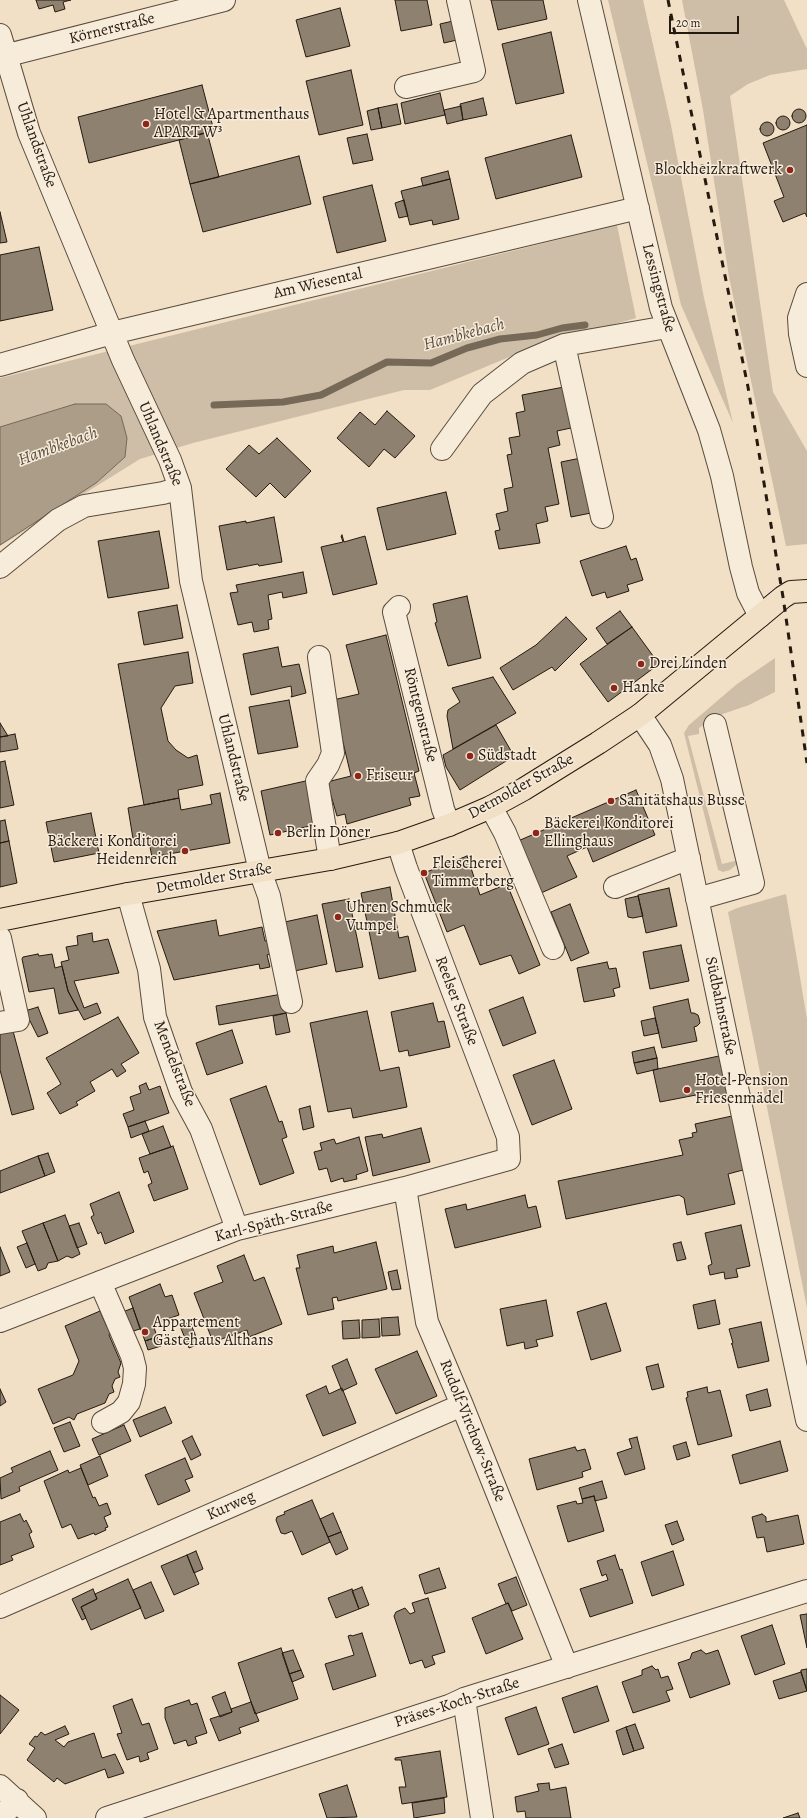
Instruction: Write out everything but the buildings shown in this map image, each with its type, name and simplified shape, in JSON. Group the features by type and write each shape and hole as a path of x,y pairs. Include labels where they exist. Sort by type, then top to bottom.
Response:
{"main road":[{"name":"Detmolder Straße","path":"0,920 128,894 330,859 398,843 449,825 492,807 551,773 640,715 791,592 807,591"}],"street":[{"name":"Körnerstraße","path":"2,49 224,0"},
{"path":"406,87 474,71 458,0"},
{"name":"Lessingstraße","path":"589,0 661,308 667,327 709,430 722,476 748,593 760,616"},
{"name":"Uhlandstraße","path":"2,49 29,133 112,333 170,460 180,488 191,581 260,871 269,896 291,1002"},
{"name":"Am Wiesental","path":"0,365 112,333 638,208"},
{"path":"806,303 799,318 800,334 807,366"},
{"path":"442,449 482,394 522,363 564,345 667,327"},
{"path":"564,345 602,517"},
{"path":"0,567 58,520 84,506 163,493 180,488"},
{"name":"Röntgenstraße","path":"400,607 394,612 443,808 449,825"},
{"path":"319,657 333,753 328,765 317,781 330,859"},
{"name":"Südbahnstraße","path":"640,715 660,745 672,779 807,1420"},
{"path":"697,899 753,883 715,725"},
{"path":"492,807 505,833 553,948"},
{"name":"Reelser Straße","path":"398,843 508,1137 509,1159"},
{"path":"615,886 689,858"},
{"name":"Mendelstraße","path":"128,894 149,969 155,1017 181,1092 201,1129 237,1229"},
{"path":"0,938 18,1020 0,1023"},
{"name":"Karl-Späth-Straße","path":"0,1321 237,1229 405,1188 509,1159"},
{"name":"Rudolf-Virchow-Straße","path":"405,1188 427,1322 462,1405 567,1667"},
{"path":"100,1282 132,1356 135,1368 134,1384 129,1402 121,1412 103,1422"},
{"name":"Kurweg","path":"0,1607 462,1405"},
{"name":"Präses-Koch-Straße","path":"108,1818 449,1706 464,1699 807,1591"},
{"path":"464,1699 482,1818"},
{"path":"0,1786 35,1818"},
{"path":"0,1818 17,1800"}],"shaded area":[{"path":"608,0 643,0 671,125 704,298 733,423 681,305"},
{"path":"682,0 784,0 807,49 807,69 770,75 748,84 730,96 773,392 807,451 807,544 786,546 729,277 703,110"},
{"path":"617,225 636,318 531,348 430,390 404,390 193,443 140,459 0,546 0,378"},
{"path":"775,658 775,692 749,705 717,716 699,728 699,734 688,736 722,864 743,859 730,870 723,872 718,870 684,733 689,725 737,684"},
{"path":"786,894 807,1019 807,1308 728,912"}],"water":[{"path":"75,404 106,404 121,416 127,438 125,457 96,483 0,545 0,427"}],"waterway":[{"name":"Hambkebach","path":"214,405 283,402 321,395 387,362 431,363 467,348 500,339 537,335 562,328 585,325"}],"railway":[{"path":"668,0 748,387 783,597 807,763"}],"place":[{"name":"Hotel & Apartmenthaus APART W³","path":"146,124"},
{"name":"Blockheizkraftwerk","path":"790,170"},
{"name":"Drei Linden","path":"641,664"},
{"name":"Hanke","path":"614,688"},
{"name":"Südstadt","path":"470,756"},
{"name":"Friseur","path":"358,776"},
{"name":"Sanitätshaus Busse","path":"611,801"},
{"name":"Berlin Döner","path":"278,833"},
{"name":"Bäckerei Konditorei Ellinghaus","path":"536,833"},
{"name":"Bäckerei Konditorei Heidenreich","path":"185,851"},
{"name":"Fleischerei Timmerberg","path":"424,873"},
{"name":"Uhren Schmuck Vumpel","path":"338,917"},
{"name":"Hotel-Pension Friesenmädel","path":"687,1090"},
{"name":"Appartement Gästehaus Althans","path":"145,1332"}]}
